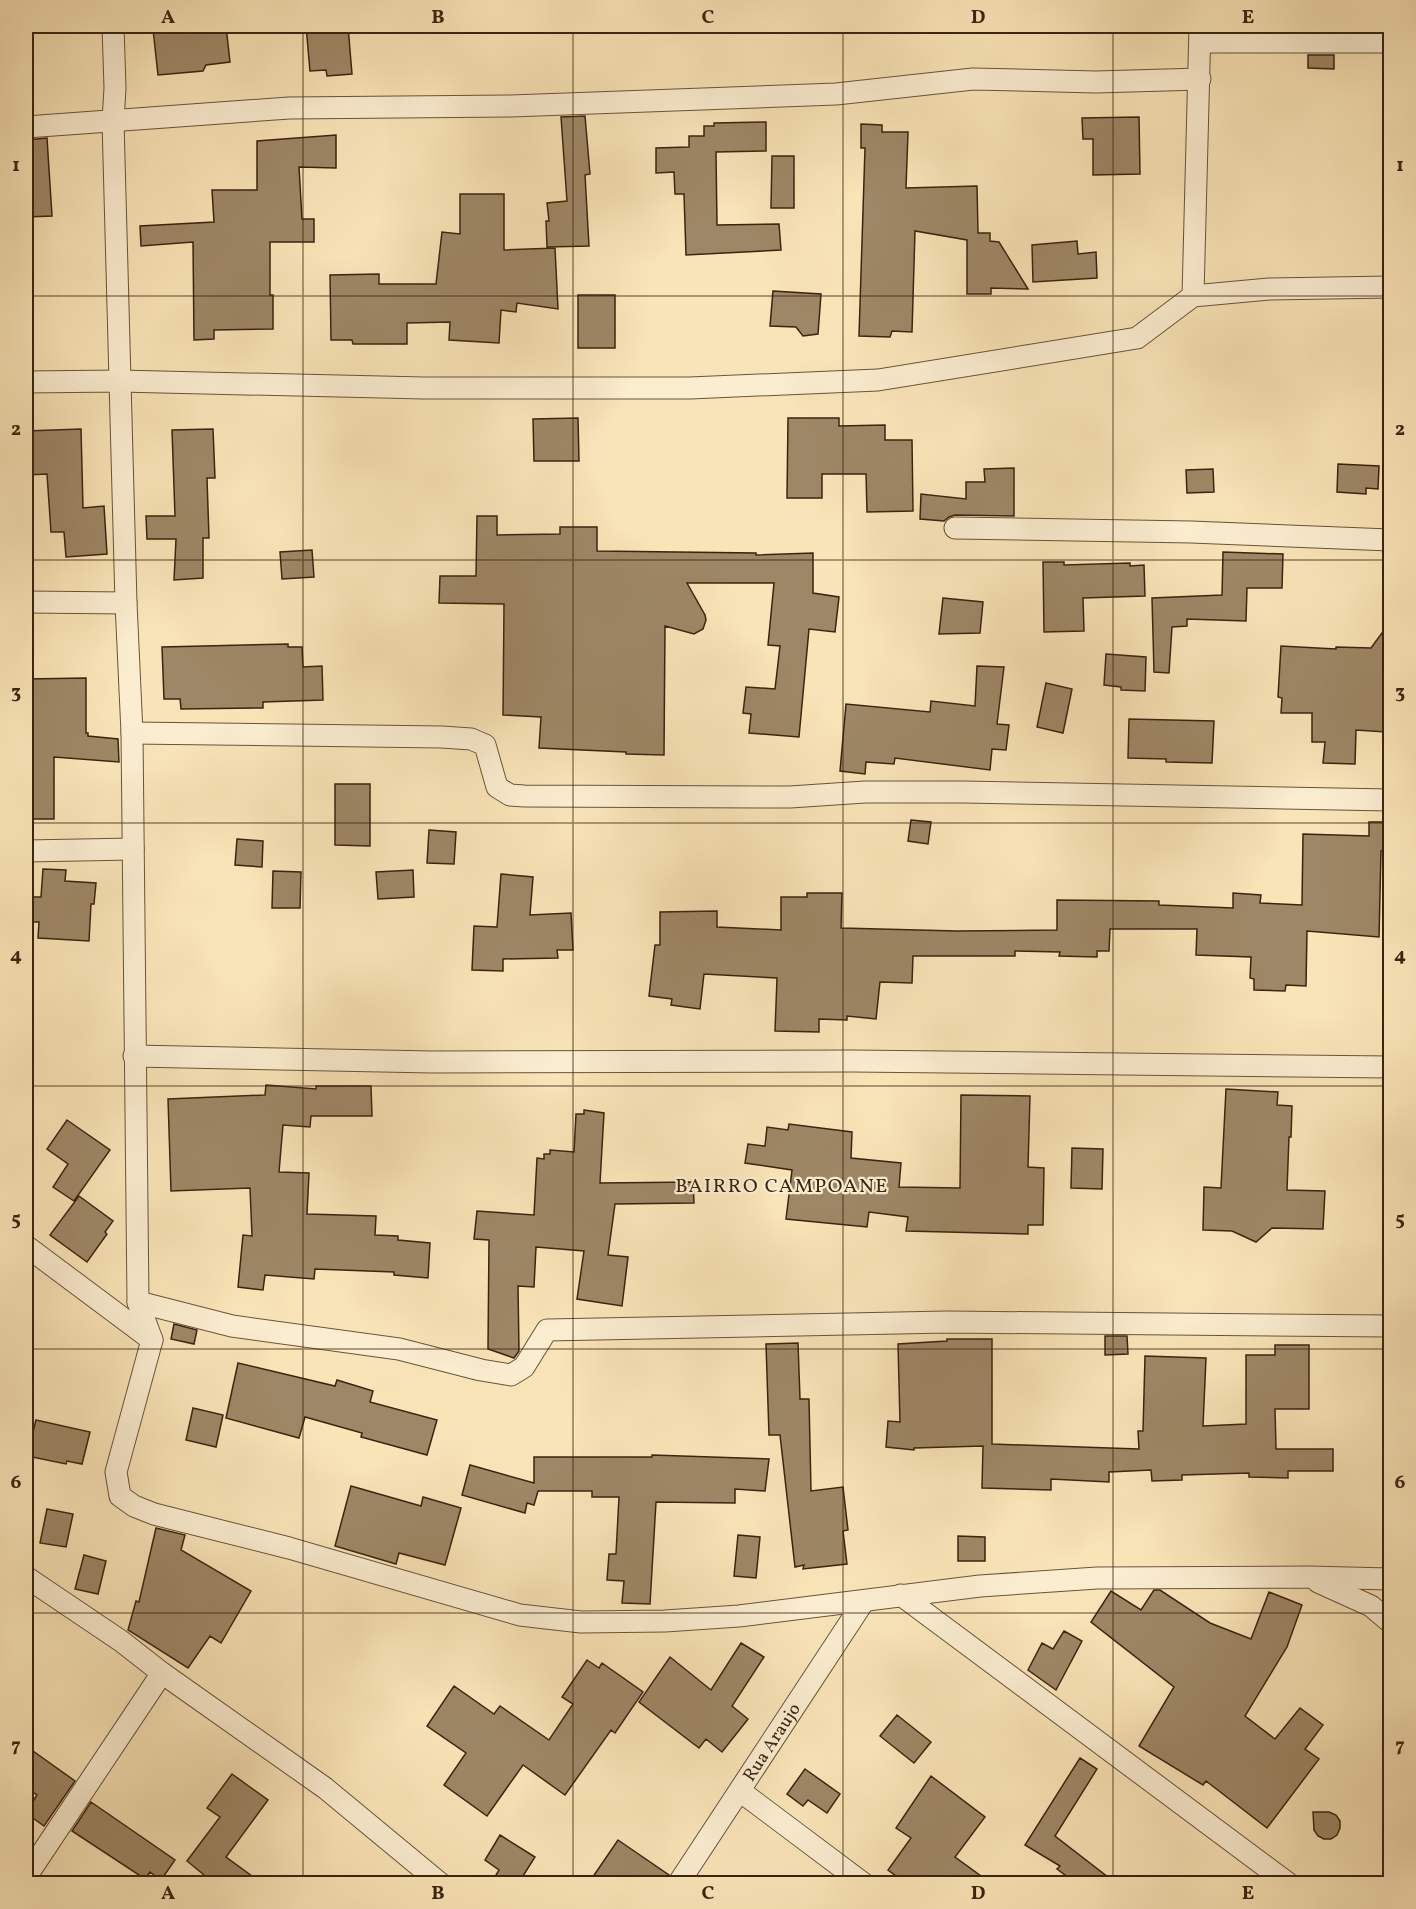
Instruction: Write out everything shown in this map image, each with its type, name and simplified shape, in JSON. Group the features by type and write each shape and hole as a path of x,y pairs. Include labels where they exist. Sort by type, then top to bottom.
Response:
{"street":[{"path":"113,26 119,381 132,733 138,1302 152,1340 116,1472 120,1496 134,1506 154,1514 289,1548 520,1615 581,1622 665,1621 739,1616 980,1586 1097,1578 1390,1579"},
{"path":"1193,296 1201,34 1390,42"},
{"path":"26,127 289,108 511,106 836,94 973,79 1096,82 1200,79"},
{"path":"26,382 119,381 424,388 679,388 878,380 1137,338 1193,296 1269,289 1390,287"},
{"path":"955,528 1191,532 1390,540"},
{"path":"26,602 126,603"},
{"path":"132,733 442,736 471,739 485,744 497,787 510,795 524,796 790,797 865,792 963,792 1390,800"},
{"path":"26,851 133,849"},
{"path":"134,1056 432,1062 852,1061 1390,1067"},
{"path":"26,1246 152,1340"},
{"path":"138,1302 232,1326 399,1349 481,1370 511,1375 524,1367 547,1330 947,1322 1390,1326"},
{"path":"26,1577 121,1641 162,1673 325,1788 441,1884"},
{"path":"1308,1577 1371,1606 1390,1622"},
{"path":"901,1595 1289,1884"},
{"name":"Rua Araujo","path":"678,1884 864,1601"},
{"path":"26,1878 162,1673"},
{"path":"740,1791 864,1884"}],"building":[{"path":"178,26 181,30 226,26 230,62 206,65 203,71 158,75 153,29"},
{"path":"306,26 348,26 352,74 327,76 326,70 310,71"},
{"path":"1308,26 1335,26 1335,29 1308,29"},
{"path":"1308,55 1334,55 1334,69 1308,68"},
{"path":"585,116 590,174 585,175 589,246 547,247 546,221 549,221 547,203 567,201 561,117"},
{"path":"1139,117 1140,174 1093,175 1093,139 1083,139 1082,118"},
{"path":"766,122 766,151 716,152 717,225 779,224 781,250 686,255 684,194 675,194 674,172 656,173 656,148 689,147 689,136 704,136 704,126 714,126 714,123"},
{"path":"861,124 882,125 882,132 908,132 906,188 977,186 978,233 990,233 990,241 999,242 1028,289 991,288 991,294 967,294 967,240 915,231 912,332 892,331 890,337 859,336 865,148 861,148"},
{"path":"336,135 336,168 299,167 302,219 314,219 314,242 270,242 270,295 273,295 273,329 214,330 214,339 194,340 193,242 141,246 140,226 214,222 212,190 257,190 257,141"},
{"path":"47,138 52,216 26,217 26,140"},
{"path":"772,156 794,156 794,208 771,208"},
{"path":"460,194 504,194 504,250 555,248 558,309 517,303 516,312 501,310 499,343 449,340 450,322 407,323 407,344 353,344 352,340 331,340 330,275 379,274 379,284 436,284 442,232 460,234"},
{"path":"1077,241 1078,254 1096,252 1097,278 1033,282 1032,245"},
{"path":"773,291 821,294 818,334 803,336 796,327 770,326"},
{"path":"578,295 615,295 615,348 578,348"},
{"path":"578,418 579,461 534,461 533,419"},
{"path":"788,418 839,418 839,426 885,425 885,440 912,440 913,511 867,512 866,474 822,474 822,498 787,498"},
{"path":"81,429 83,508 104,506 107,554 66,557 64,532 51,532 47,474 26,475 26,431"},
{"path":"213,429 215,478 207,478 209,538 203,538 203,578 174,580 176,539 147,539 146,516 175,516 172,430"},
{"path":"1338,464 1379,466 1378,489 1366,488 1366,494 1337,492"},
{"path":"1014,468 1014,516 955,515 944,521 920,519 921,494 966,499 966,482 985,482 984,469"},
{"path":"1213,469 1214,492 1187,493 1186,470"},
{"path":"477,516 497,516 497,535 560,534 560,527 597,527 597,551 756,553 756,555 813,553 813,593 839,597 835,632 809,629 799,737 749,733 751,714 743,713 746,687 775,689 780,646 768,645 774,583 687,583 706,620 703,629 694,634 665,626 664,755 539,748 541,717 503,715 504,604 439,603 440,576 476,576"},
{"path":"312,550 314,577 282,579 280,552"},
{"path":"1223,552 1283,554 1282,588 1247,588 1246,621 1187,619 1187,626 1172,627 1169,673 1154,672 1152,598 1222,595"},
{"path":"1043,562 1064,562 1064,565 1130,563 1130,566 1144,565 1145,596 1083,598 1084,631 1044,632"},
{"path":"943,598 983,602 980,633 939,634"},
{"path":"1390,622 1390,686 1386,732 1356,730 1355,764 1323,763 1325,742 1312,742 1312,713 1281,713 1282,698 1278,697 1281,646 1371,648"},
{"path":"288,644 288,647 302,647 303,667 322,666 323,700 263,702 263,708 181,709 180,699 164,699 162,647"},
{"path":"1106,654 1146,657 1145,691 1121,690 1121,687 1104,685"},
{"path":"977,666 1004,667 997,724 1009,725 1006,750 992,749 990,770 895,758 894,764 866,762 865,774 840,771 846,704 930,712 931,701 975,706"},
{"path":"86,678 86,733 88,736 118,739 119,762 54,757 54,819 26,819 26,679"},
{"path":"1046,683 1072,689 1063,733 1037,727"},
{"path":"1129,719 1214,721 1212,763 1128,758"},
{"path":"335,784 370,784 370,846 335,845"},
{"path":"911,820 931,822 928,844 908,841"},
{"path":"1369,822 1390,822 1390,851 1381,851 1379,937 1307,931 1306,986 1286,985 1285,991 1254,990 1254,979 1250,978 1251,957 1196,955 1197,929 1110,929 1109,951 1097,951 1097,957 1059,956 1060,952 1015,951 1015,956 913,956 912,983 880,982 876,1019 847,1016 847,1020 819,1019 819,1032 775,1031 777,978 704,974 700,1009 671,1005 672,999 649,996 655,945 660,945 660,912 717,911 717,927 781,930 781,897 807,897 807,893 842,893 841,928 957,931 1057,930 1057,900 1159,901 1159,905 1233,908 1233,893 1261,895 1260,903 1302,905 1303,834 1369,836"},
{"path":"429,830 456,832 454,864 427,863"},
{"path":"237,839 263,841 262,867 235,865"},
{"path":"43,869 66,870 65,881 96,883 94,904 91,904 89,941 38,938 39,922 30,922 32,897 41,897"},
{"path":"413,870 414,897 378,899 376,872"},
{"path":"273,871 301,872 300,908 272,908"},
{"path":"501,874 533,877 530,915 571,913 573,950 557,950 558,958 503,959 503,971 472,970 474,926 497,927"},
{"path":"266,1085 316,1089 316,1086 371,1086 372,1116 311,1116 310,1127 283,1125 279,1172 309,1173 307,1214 376,1216 375,1235 398,1236 398,1240 430,1243 428,1278 394,1275 394,1272 315,1269 314,1279 265,1275 263,1290 238,1287 243,1235 252,1236 250,1188 171,1191 168,1099 265,1095"},
{"path":"1226,1089 1278,1092 1277,1105 1292,1106 1287,1190 1325,1191 1323,1229 1272,1228 1256,1242 1232,1231 1203,1230 1204,1187 1221,1188"},
{"path":"961,1095 1030,1096 1028,1167 1044,1168 1043,1225 1028,1225 1028,1234 906,1231 908,1217 869,1212 867,1227 786,1219 792,1170 745,1163 748,1144 765,1146 767,1127 788,1130 789,1124 852,1132 851,1158 901,1163 899,1187 960,1188"},
{"path":"584,1110 604,1113 600,1183 693,1182 694,1203 615,1204 608,1255 628,1257 622,1306 577,1299 584,1251 536,1247 534,1287 518,1286 519,1351 514,1358 488,1349 489,1240 474,1239 477,1211 534,1215 537,1158 544,1159 544,1154 550,1154 550,1150 574,1152 576,1114 584,1114"},
{"path":"67,1120 110,1150 74,1201 53,1187 68,1164 47,1149"},
{"path":"1072,1148 1103,1149 1102,1189 1071,1188"},
{"path":"79,1196 113,1221 105,1232 107,1234 87,1262 50,1235"},
{"path":"174,1324 197,1330 194,1344 171,1339"},
{"path":"1105,1336 1127,1336 1128,1354 1105,1355"},
{"path":"947,1339 992,1339 992,1444 1139,1449 1138,1431 1143,1431 1145,1356 1206,1358 1203,1426 1246,1424 1246,1355 1275,1355 1275,1345 1309,1345 1309,1409 1275,1409 1276,1449 1333,1449 1333,1471 1288,1471 1288,1478 1249,1477 1249,1473 1182,1475 1182,1480 1152,1481 1151,1470 1109,1472 1109,1482 1051,1479 1051,1490 982,1488 983,1446 914,1448 914,1450 886,1447 888,1421 900,1422 898,1344 947,1341"},
{"path":"798,1343 800,1399 809,1399 811,1491 843,1487 848,1530 843,1531 847,1564 803,1569 804,1565 795,1567 780,1435 769,1435 766,1344"},
{"path":"238,1363 335,1386 337,1380 373,1391 370,1402 437,1420 427,1455 361,1437 362,1433 305,1417 299,1438 226,1418"},
{"path":"193,1408 223,1415 216,1447 186,1440"},
{"path":"36,1420 90,1432 82,1464 67,1461 66,1464 27,1456"},
{"path":"652,1455 769,1459 765,1491 735,1489 735,1503 656,1502 650,1604 622,1603 624,1581 607,1580 609,1554 616,1554 619,1497 592,1497 592,1491 538,1491 534,1505 527,1503 525,1513 462,1495 470,1465 534,1483 534,1457 652,1457"},
{"path":"351,1486 421,1506 423,1497 461,1508 445,1565 399,1553 396,1564 335,1546"},
{"path":"47,1509 73,1514 66,1547 40,1543"},
{"path":"156,1528 185,1535 181,1550 251,1591 221,1643 210,1636 188,1668 128,1630 136,1601 139,1602"},
{"path":"738,1535 760,1537 756,1578 734,1576"},
{"path":"958,1536 985,1537 985,1561 958,1561"},
{"path":"84,1555 106,1561 98,1594 75,1589"},
{"path":"1154,1590 1160,1590 1210,1623 1251,1639 1269,1592 1302,1605 1287,1647 1245,1716 1275,1739 1300,1708 1323,1725 1305,1749 1319,1759 1267,1828 1206,1781 1203,1785 1139,1746 1174,1687 1091,1622 1111,1591 1141,1610"},
{"path":"1064,1631 1082,1641 1056,1690 1028,1670 1042,1643 1053,1649"},
{"path":"741,1643 764,1657 732,1706 748,1719 722,1752 706,1739 699,1748 639,1702 670,1657 711,1690"},
{"path":"587,1660 599,1668 602,1663 643,1692 615,1733 611,1730 565,1795 523,1765 487,1816 444,1785 466,1753 427,1726 454,1686 494,1714 500,1706 549,1740 573,1704 562,1697"},
{"path":"897,1715 931,1742 914,1763 880,1736"},
{"path":"26,1746 75,1781 44,1826 26,1813 37,1795 26,1787"},
{"path":"1080,1758 1097,1769 1055,1836 1117,1884 1077,1884 1057,1869 1060,1866 1025,1845"},
{"path":"805,1769 840,1794 827,1813 808,1800 803,1806 787,1794"},
{"path":"232,1774 268,1800 226,1857 263,1884 215,1884 187,1861 220,1817 207,1808"},
{"path":"931,1776 985,1817 955,1857 992,1884 907,1884 888,1870 911,1838 896,1828"},
{"path":"91,1802 175,1860 161,1880 150,1872 145,1879 72,1831"},
{"path":"1313,1812 1329,1812 1336,1815 1340,1821 1337,1835 1331,1839 1318,1836 1314,1830"},
{"path":"500,1835 535,1857 518,1884 510,1884 496,1875 499,1870 485,1860"},
{"path":"618,1840 669,1875 665,1884 588,1884"}],"district":[{"name":"BAIRRO CAMPOANE","path":"782,1185"}]}
